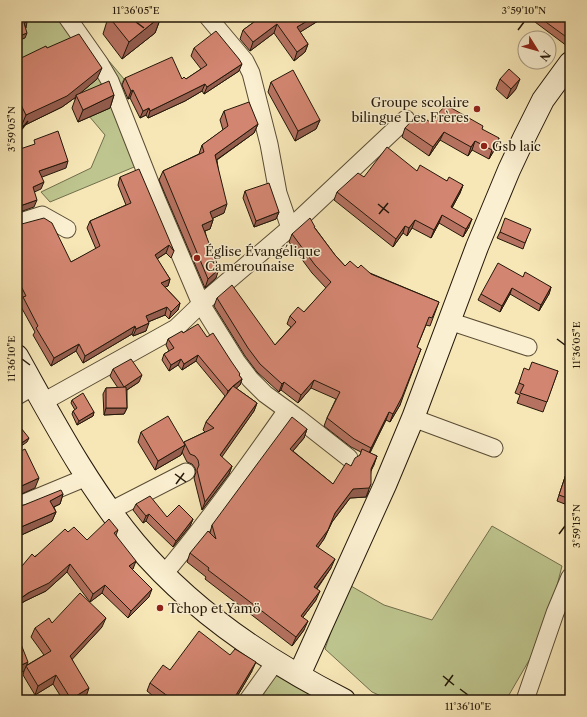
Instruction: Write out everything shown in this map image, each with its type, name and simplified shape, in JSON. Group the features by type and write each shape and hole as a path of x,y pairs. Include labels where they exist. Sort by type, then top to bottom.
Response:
{"street":[{"path":"67,17 110,81 156,198 201,304 237,362 250,379 265,394 349,458"},
{"path":"208,17 245,61 251,73 269,144 278,193 290,228"},
{"path":"299,675 385,485 413,418 477,247 524,138 543,100 570,63"},
{"path":"31,395 176,328 201,304 290,228 406,119"},
{"path":"17,223 42,215 67,229"},
{"path":"449,320 528,347"},
{"path":"17,356 31,395 110,511 135,543 164,574 201,608 225,627 276,661 344,700"},
{"path":"164,574 184,551 287,410"},
{"path":"413,418 494,448"},
{"path":"110,511 186,472"},
{"path":"17,506 87,477"},
{"path":"525,700 555,613 570,577"},
{"path":"248,700 276,661"}],"green space":[{"path":"17,17 75,17 88,36 124,79 111,104 139,165 50,202 41,192 91,168 105,135 67,90 17,126"},
{"path":"492,526 562,566 545,633 506,700 390,700 372,692 325,649 339,608 351,586 384,605 432,620"},
{"path":"278,671 331,700 260,700"}],"building":[{"path":"17,17 25,17 27,22 24,23 27,33 17,37"},
{"path":"109,17 160,17 129,42"},
{"path":"261,17 314,17 297,27 308,44 297,52 277,24 253,42 243,30"},
{"path":"539,17 564,17 570,22 570,39"},
{"path":"216,31 242,64 207,87 205,84 150,111 149,108 143,111 133,90 131,91 125,78 172,57 182,79 184,77 186,79 207,65 194,48"},
{"path":"79,34 102,68 67,96 26,115 17,97 17,60 46,46 47,48"},
{"path":"509,69 520,79 511,89 500,79"},
{"path":"293,70 320,120 298,131 271,82"},
{"path":"109,81 114,95 83,110 76,95"},
{"path":"249,102 258,124 215,155 227,204 210,212 213,220 202,225 219,269 208,279 163,171 204,152 202,145 228,126 224,111"},
{"path":"446,105 483,126 482,129 499,138 492,150 475,141 471,147 444,132 433,147 405,128 418,114 430,122"},
{"path":"58,131 68,161 39,171 44,182 33,187 37,200 17,207 17,150 35,144 34,140"},
{"path":"387,147 417,171 420,165 447,181 449,177 463,185 451,207 472,219 466,229 442,215 434,230 415,220 409,228 405,226 396,239 337,192 358,173 364,177"},
{"path":"139,169 174,251 169,245 155,255 170,279 161,283 180,303 171,312 167,307 146,316 149,323 136,329 135,326 85,356 79,344 54,358 36,328 38,326 23,297 26,296 17,278 17,225 44,218 52,223 71,262 100,246 90,221 131,203 120,177"},
{"path":"269,183 279,212 256,221 245,191"},
{"path":"310,218 314,227 345,266 350,261 358,268 361,265 371,274 439,302 432,318 429,317 417,347 421,349 402,397 393,414 389,412 371,448 354,439 327,418 340,392 314,380 301,395 284,382 282,384 260,364 248,348 217,298 232,285 275,345 296,322 290,316 298,307 304,312 331,282 315,265 292,234"},
{"path":"505,218 531,229 525,243 500,232"},
{"path":"498,263 523,277 525,272 551,287 541,305 512,288 502,306 481,294"},
{"path":"198,324 207,337 213,333 240,374 239,375 242,379 228,391 198,355 184,364 181,359 171,365 164,354 174,348 168,339 182,331 183,333"},
{"path":"131,359 142,375 124,387 113,369"},
{"path":"532,362 558,371 547,402 520,393 524,385 519,383 524,368 529,370"},
{"path":"233,386 257,403 220,455 232,466 205,502 197,470 199,465 198,460 195,456 190,454 184,442 214,428 206,422"},
{"path":"126,387 127,408 106,408 106,388"},
{"path":"83,393 94,412 79,421 73,411 77,408 72,400"},
{"path":"168,416 185,445 158,461 141,432"},
{"path":"292,417 307,429 290,449 333,484 346,463 351,466 355,458 360,455 362,449 377,456 371,469 371,484 369,488 353,489 335,513 328,530 316,546 335,559 314,587 320,591 301,616 308,621 296,637 208,570 209,568 190,553 208,531 216,539 212,525"},
{"path":"21,428 29,438 17,446 17,430"},
{"path":"25,449 39,478 17,488 17,453"},
{"path":"568,468 570,469 570,499 559,495"},
{"path":"61,490 63,494 50,501 56,512 21,527 17,518 17,505 24,505"},
{"path":"150,496 167,517 179,505 193,519 176,541 149,514 146,516 136,504"},
{"path":"109,519 118,530 114,533 136,561 129,566 152,589 131,611 105,585 93,594 70,564 49,583 28,593 17,601 17,557 22,566 32,554 35,557 65,529 68,532 74,527 87,540"},
{"path":"80,593 106,618 70,656 89,688 71,699 56,675 38,686 26,666 51,651 35,628 49,618 52,623"},
{"path":"199,631 230,655 235,649 256,662 233,700 173,700 150,683 163,665 170,670"},
{"path":"17,634 28,662 17,667"},
{"path":"537,697 546,700 534,700"}],"place":[{"name":"Groupe scolaire bilingue Les Frères","path":"477,109"},
{"name":"Gsb laic","path":"484,146"},
{"name":"Église Évangélique Camerounaise","path":"197,258"},
{"name":"Tchop et Yamö","path":"160,608"}]}
